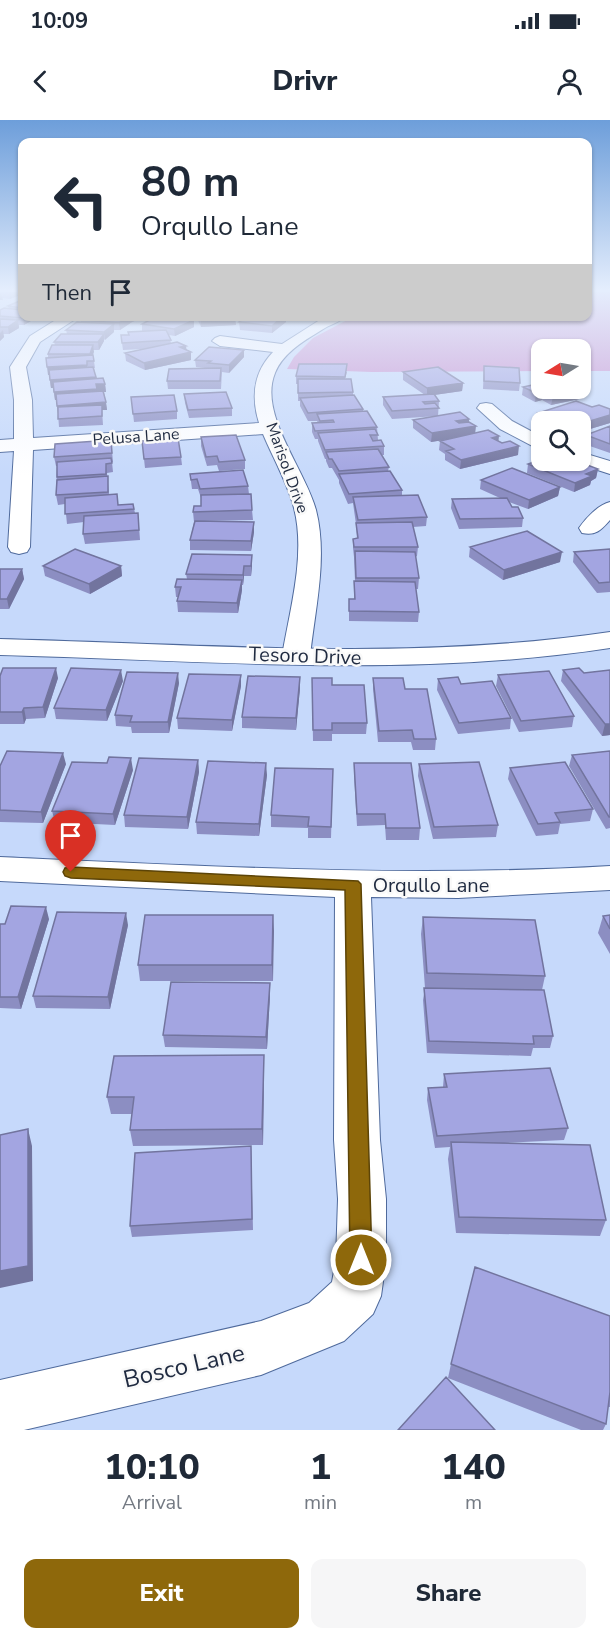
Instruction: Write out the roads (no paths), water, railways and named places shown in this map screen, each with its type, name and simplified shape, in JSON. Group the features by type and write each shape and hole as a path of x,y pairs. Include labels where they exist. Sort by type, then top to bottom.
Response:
{"street":[{"path":"19,547 24,444 23,400 18,367 25,353"},
{"name":"Marisol Drive","path":"282,353 273,362 262,385 263,404 305,509 309,553 296,656"},
{"path":"486,408 506,425 531,439"},
{"name":"Pelusa Lane","path":"0,446 272,428"},
{"path":"591,462 610,468"},
{"path":"590,528 610,508"},
{"name":"Tesoro Drive","path":"0,647 333,658 463,657 572,647 610,640"},
{"name":"Orqullo Lane","path":"0,869 403,886 522,885 610,878"},
{"name":"Bosco Lane","path":"0,1408 261,1348 326,1323 355,1296 361,1260 362,1199 357,1140 353,884"}]}
